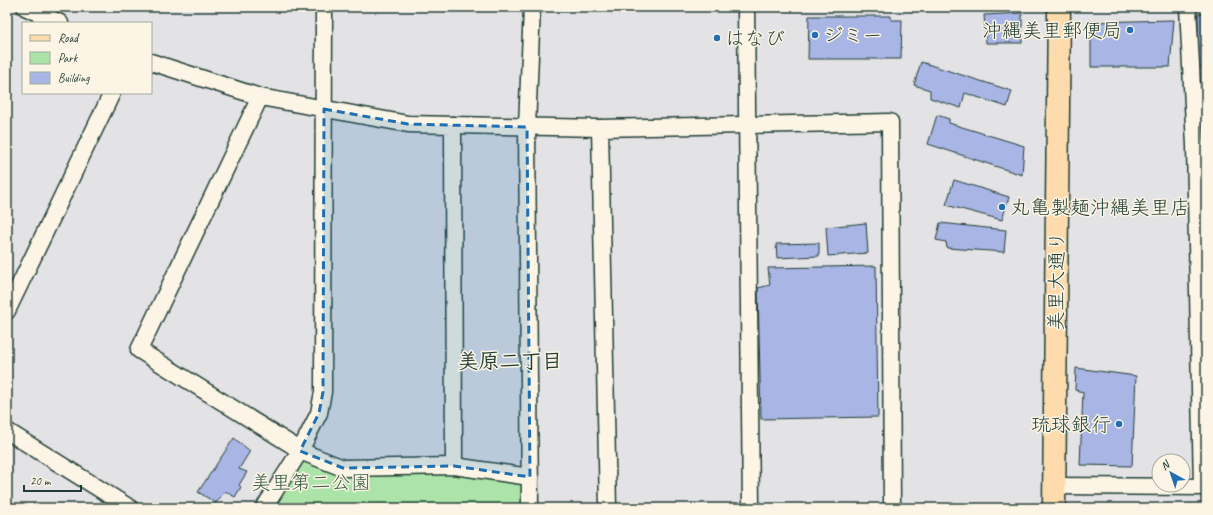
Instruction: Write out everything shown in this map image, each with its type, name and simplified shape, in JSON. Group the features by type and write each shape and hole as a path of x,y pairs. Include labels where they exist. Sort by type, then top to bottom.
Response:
{"main road":[{"name":"美里大通り","path":"1054,508 1059,7"}],"street":[{"path":"25,7 58,22"},
{"path":"264,508 300,451 319,413 323,392 324,7"},
{"path":"530,508 526,127 532,7"},
{"path":"746,7 751,508"},
{"path":"1054,486 1204,487 1200,145 1188,7"},
{"path":"152,62 260,97 408,124 600,128 890,122 892,508"},
{"path":"7,311 112,94"},
{"path":"260,97 139,350 292,444 300,451 343,468 454,466 530,478"},
{"path":"453,125 454,466"},
{"path":"600,128 608,508"},
{"path":"7,431 130,508"}],"highlighted area":[{"path":"324,109 408,124 527,127 530,477 454,466 343,468 300,451 319,413 323,392"}],"green space":[{"name":"美里第二公園","path":"300,451 343,468 530,477 530,508 264,508"}],"building":[{"path":"1022,13 1022,43 986,43 984,15"},
{"path":"1206,13 1206,67 1199,67 1198,14"},
{"path":"809,16 891,16 891,20 902,20 901,59 808,59"},
{"path":"1174,20 1170,67 1091,67 1091,22"},
{"path":"921,62 1012,91 1007,107 965,93 961,108 930,98 930,90 914,85"},
{"path":"1206,101 1206,132 1204,132 1203,102"},
{"path":"937,115 949,119 949,123 1024,146 1022,175 928,144"},
{"path":"954,180 1009,197 1002,220 946,205"},
{"path":"866,223 868,253 828,256 826,227"},
{"path":"940,223 1006,230 1004,252 947,248 946,242 936,240"},
{"path":"819,243 819,256 777,258 776,244"},
{"path":"876,266 878,417 761,419 758,288 770,285 768,268"},
{"path":"1076,368 1136,376 1132,466 1080,465 1083,392 1075,390"},
{"path":"234,438 250,451 239,469 247,472 239,485 241,487 235,497 225,491 216,503 198,492"}],"place":[{"name":"沖縄美里郵便局","path":"1130,30"},
{"name":"ジミー","path":"815,35"},
{"name":"はなび","path":"717,38"},
{"name":"丸亀製麺沖縄美里店","path":"1002,207"},
{"name":"琉球銀行","path":"1119,424"}],"district":[{"name":"美原二丁目","path":"510,361"}]}
